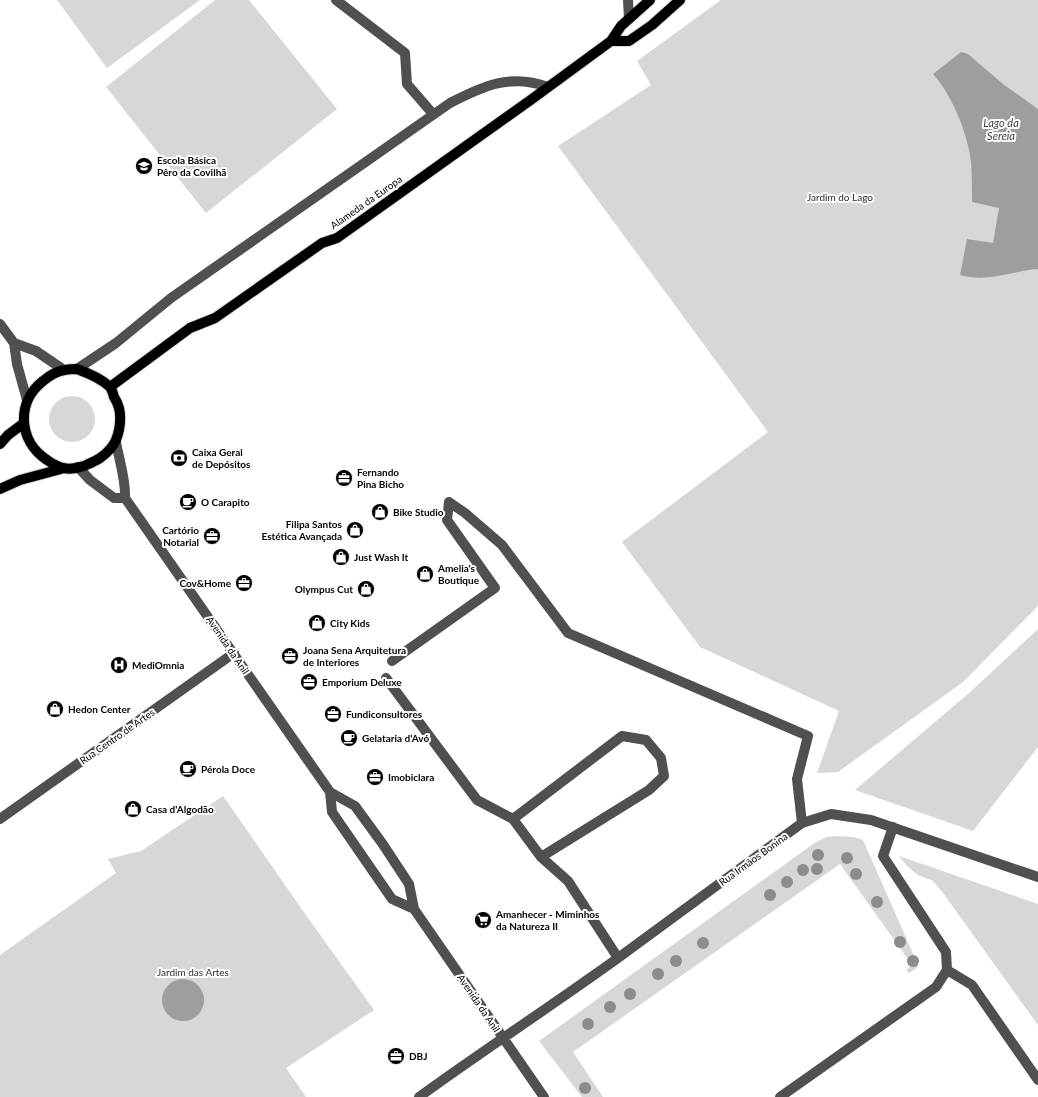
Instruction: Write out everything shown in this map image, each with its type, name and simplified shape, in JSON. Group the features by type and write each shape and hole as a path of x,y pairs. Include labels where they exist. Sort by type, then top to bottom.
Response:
{"main road":[{"name":"Alameda da Europa","path":"110,387 190,328 215,318 322,242 337,238 548,87 611,41 621,26 649,0"},
{"path":"611,41 629,41 680,0"},
{"path":"0,489 20,480 61,469 78,468 98,461 116,442 120,420 119,408 110,387 91,374 77,369 64,370 49,376 38,385 27,400 25,410 24,423 26,434 32,447 41,457 61,469"},
{"path":"0,444 8,435 24,423"}],"street":[{"path":"336,0 405,53 407,84 433,114"},
{"path":"628,0 629,19"},
{"path":"77,369 116,343 171,298 450,103 477,90 499,82 523,80 535,82 548,87"},
{"path":"0,324 14,343 27,400"},
{"path":"14,343 26,346 36,351 64,370"},
{"path":"78,468 90,480 114,498 125,498 126,486 116,442"},
{"name":"Avenida da Anil","path":"125,498 330,792 355,806 382,843 409,884 414,909 544,1097"},
{"path":"392,661 495,588 447,520 449,502 465,513 502,545 568,633 808,736 797,779 802,823"},
{"name":"Rua Centro de Artes","path":"0,819 234,653"},
{"path":"386,678 477,800 513,819 542,856 568,881 618,958"},
{"path":"513,819 622,736 646,740 661,758 664,776 649,790 542,856"},
{"name":"Avenida da Anil","path":"330,792 332,812 392,899 414,909"},
{"name":"Rua Irmãos Bonina","path":"503,1038 618,958 802,823 831,814 871,820 1038,877"},
{"path":"780,1097 936,987 946,970 946,952 883,856 893,828"},
{"path":"946,970 972,985 1038,1080"},
{"path":"419,1097 503,1038"}],"green space":[{"path":"57,0 200,0 107,68"},
{"path":"215,0 249,0 337,109 206,213 106,87"},
{"name":"Jardim do Lago","path":"721,0 1038,0 1038,606 963,682 838,772 817,773 839,711 700,647 622,542 768,432 558,146 651,85 637,61"},
{"path":"67,396 77,396 85,400 91,406 95,414 95,424 91,432 85,438 77,442 67,442 59,438 53,432 49,424 49,414 53,406 59,400"},
{"path":"1038,629 1038,747 973,831 855,790 969,693"},
{"name":"Jardim das Artes","path":"223,796 374,1010 286,1068 306,1097 0,1097 0,955 116,873 108,859 141,851"},
{"path":"826,837 854,837 863,840 918,965 917,968 909,973 906,970 912,965 840,864 573,1052 603,1097 582,1097 539,1041 813,844"},
{"path":"899,856 1038,904 1038,1025 943,893 933,881 918,875 907,866"}],"water":[{"name":"Lago da Sereia","path":"961,52 968,54 1003,84 1038,109 1038,269 980,278 960,275 967,239 993,243 999,208 972,202 971,162 963,127 947,93 933,74"},
{"path":"183,979 198,985 204,1000 198,1015 183,1021 168,1015 162,1000 168,985"}],"place":[{"name":"Escola Básica Pêro da Covilhã","path":"144,166"},
{"name":"Caixa Geral de Depósitos","path":"179,458"},
{"name":"Fernando Pina Bicho","path":"344,478"},
{"name":"O Carapito","path":"188,502"},
{"name":"Bike Studio","path":"380,512"},
{"name":"Filipa Santos Estética Avançada","path":"355,530"},
{"name":"Cartório Notarial","path":"212,536"},
{"name":"Just Wash It","path":"341,557"},
{"name":"Amelia's Boutique","path":"425,574"},
{"name":"Cov&Home","path":"244,583"},
{"name":"Olympus Cut","path":"366,589"},
{"name":"City Kids","path":"317,623"},
{"name":"Joana Sena Arquitetura de Interiores","path":"290,656"},
{"name":"MediOmnia","path":"119,665"},
{"name":"Emporium Deluxe","path":"309,682"},
{"name":"Hedon Center","path":"55,709"},
{"name":"Fundiconsultores","path":"333,714"},
{"name":"Gelataria d'Avó","path":"349,738"},
{"name":"Pérola Doce","path":"188,769"},
{"name":"Imobiclara","path":"375,777"},
{"name":"Casa d'Algodão","path":"133,809"},
{"name":"Amanhecer - Miminhos da Natureza II","path":"483,920"},
{"name":"DBJ","path":"396,1056"}]}
